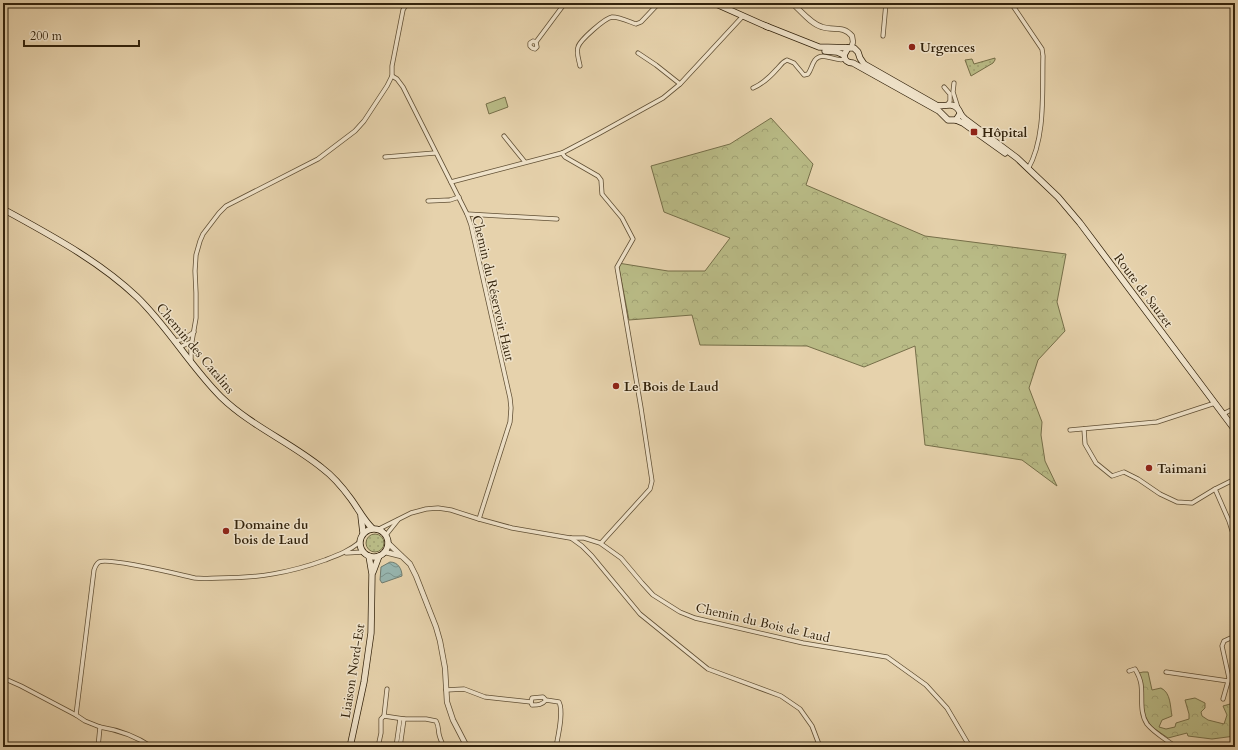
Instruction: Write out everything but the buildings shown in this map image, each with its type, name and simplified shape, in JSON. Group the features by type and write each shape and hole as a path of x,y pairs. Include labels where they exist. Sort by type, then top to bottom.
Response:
{"main road":[{"path":"714,3 819,47 850,48 858,52 864,64 936,104 952,105 959,111 956,120 948,120 942,113 853,63 848,62 837,52 816,50 766,26"},
{"path":"844,57 850,48"},
{"path":"853,63 857,62 860,58"},
{"path":"942,113 942,110 946,105"},
{"name":"Route de Sauzet","path":"959,111 965,120 1017,158 1058,197 1080,222 1235,430"},
{"name":"Route de Sauzet","path":"956,120 1028,169"},
{"name":"Chemin des Catalins","path":"3,210 67,245 106,271 138,298 158,320 214,390 233,408 308,457 332,476 348,494 360,514 372,528"},
{"name":"Chemin des Catalins","path":"360,514 363,533"},
{"path":"372,528 379,529 386,535 388,543 385,552 379,556 369,556 363,552 360,546 363,533 372,528"},
{"name":"Liaison Nord-Est","path":"350,747 364,682 371,634 372,574 369,556"},
{"name":"Liaison Nord-Est","path":"372,574 379,556"}],"street":[{"path":"191,362 191,342 194,332 197,308 195,271 196,256 203,234 219,213 231,203 318,159 355,131 364,121 392,76 392,66 403,10 407,3"},
{"path":"536,42 565,3"},
{"path":"580,66 577,54 578,46 582,40 605,20 611,17 636,24 641,22 659,3"},
{"path":"792,3 816,24 823,27 848,31 852,36 853,42 850,48"},
{"path":"883,36 886,3"},
{"path":"1011,3 1042,49 1043,56 1041,126 1034,156 1028,169"},
{"path":"451,182 562,153 663,98 680,84 743,16"},
{"path":"638,53 680,84"},
{"path":"753,88 760,85 787,60 794,63 802,74 806,75 815,59 822,55 838,60 844,57"},
{"name":"Chemin du Réservoir Haut","path":"392,76 397,78 403,87 435,153 459,197 471,225 511,408 510,422 479,520"},
{"path":"954,83 953,92 959,111"},
{"path":"944,87 950,94 950,101 946,105"},
{"path":"504,136 526,162"},
{"path":"385,158 435,153"},
{"path":"562,153 565,157 598,176 601,180 602,194 622,218 633,239 617,267 652,481 650,488 601,543"},
{"path":"428,201 450,200 459,197"},
{"path":"467,214 557,219"},
{"path":"175,341 184,339 194,332"},
{"path":"180,347 191,342"},
{"path":"1070,430 1157,422 1215,403"},
{"path":"1224,414 1235,408"},
{"path":"1084,429 1085,444 1096,463 1112,476 1124,472 1138,479 1160,494 1177,502 1192,502 1235,479"},
{"path":"1215,489 1229,521 1235,540"},
{"name":"Chemin du Bois de Laud","path":"379,529 411,513 426,509 438,508 451,510 479,520 512,528 570,538 584,538 601,543 621,558 653,595 680,612 695,618 803,643 887,657 926,685 947,708 970,747"},
{"path":"386,535 399,519"},
{"path":"570,538 582,546 592,556 640,614 708,669 781,696 800,709 812,726 820,747"},
{"path":"76,715 94,570 99,562 113,562 154,568 197,578 242,578 281,573 305,566 343,553 353,548 360,542"},
{"path":"388,543 410,564 436,627 445,668 447,702 453,720 467,747"},
{"path":"343,553 363,552"},
{"path":"385,552 403,557"},
{"path":"1223,699 1229,678 1222,646 1224,641 1235,636"},
{"path":"1129,671 1135,669 1138,674 1141,684 1143,715 1147,723 1154,731 1176,747"},
{"path":"1166,672 1228,681"},
{"path":"3,678 21,686 85,721 100,727 133,736 152,747"},
{"path":"378,747 381,719 384,716 387,689"},
{"path":"446,690 464,689 486,697 531,702 532,705 544,704 546,700"},
{"path":"531,702 532,698 535,697 543,697 546,700 560,702 561,706 556,747"},
{"path":"384,716 402,719 426,719 436,721 439,725 439,735 444,747"},
{"path":"396,747 402,719"},
{"path":"400,747 402,719"},
{"path":"98,747 100,727"}],"green space":[{"path":"995,58 993,63 971,76 965,60 972,59 974,64"},
{"path":"505,97 508,107 489,114 486,104"},
{"path":"771,118 813,164 806,185 925,236 1066,254 1057,302 1065,331 1038,360 1029,388 1042,422 1041,435 1045,461 1057,486 1022,460 925,445 915,346 864,367 807,346 700,345 692,315 629,320 618,263 668,271 705,271 730,238 664,212 651,166 730,144"},
{"path":"371,534 379,534 384,539 382,550 379,552 371,552 366,547 366,539"},
{"path":"1148,672 1152,690 1161,688 1167,693 1170,700 1172,716 1162,720 1159,727 1166,729 1175,727 1176,723 1189,719 1185,700 1195,698 1205,703 1205,708 1201,712 1202,716 1208,720 1224,724 1227,715 1223,706 1230,704 1235,711 1235,736 1212,739 1188,736 1187,733 1168,738 1152,727 1144,714 1142,687 1139,673"}],"water":[{"path":"393,562 399,566 402,576 382,583 380,580 381,567"}],"place":[{"name":"Urgences","path":"912,47"},
{"name":"Hôpital","path":"974,132"},
{"name":"Le Bois de Laud","path":"616,386"},
{"name":"Taimani","path":"1149,468"},
{"name":"Domaine du bois de Laud","path":"226,531"}]}
